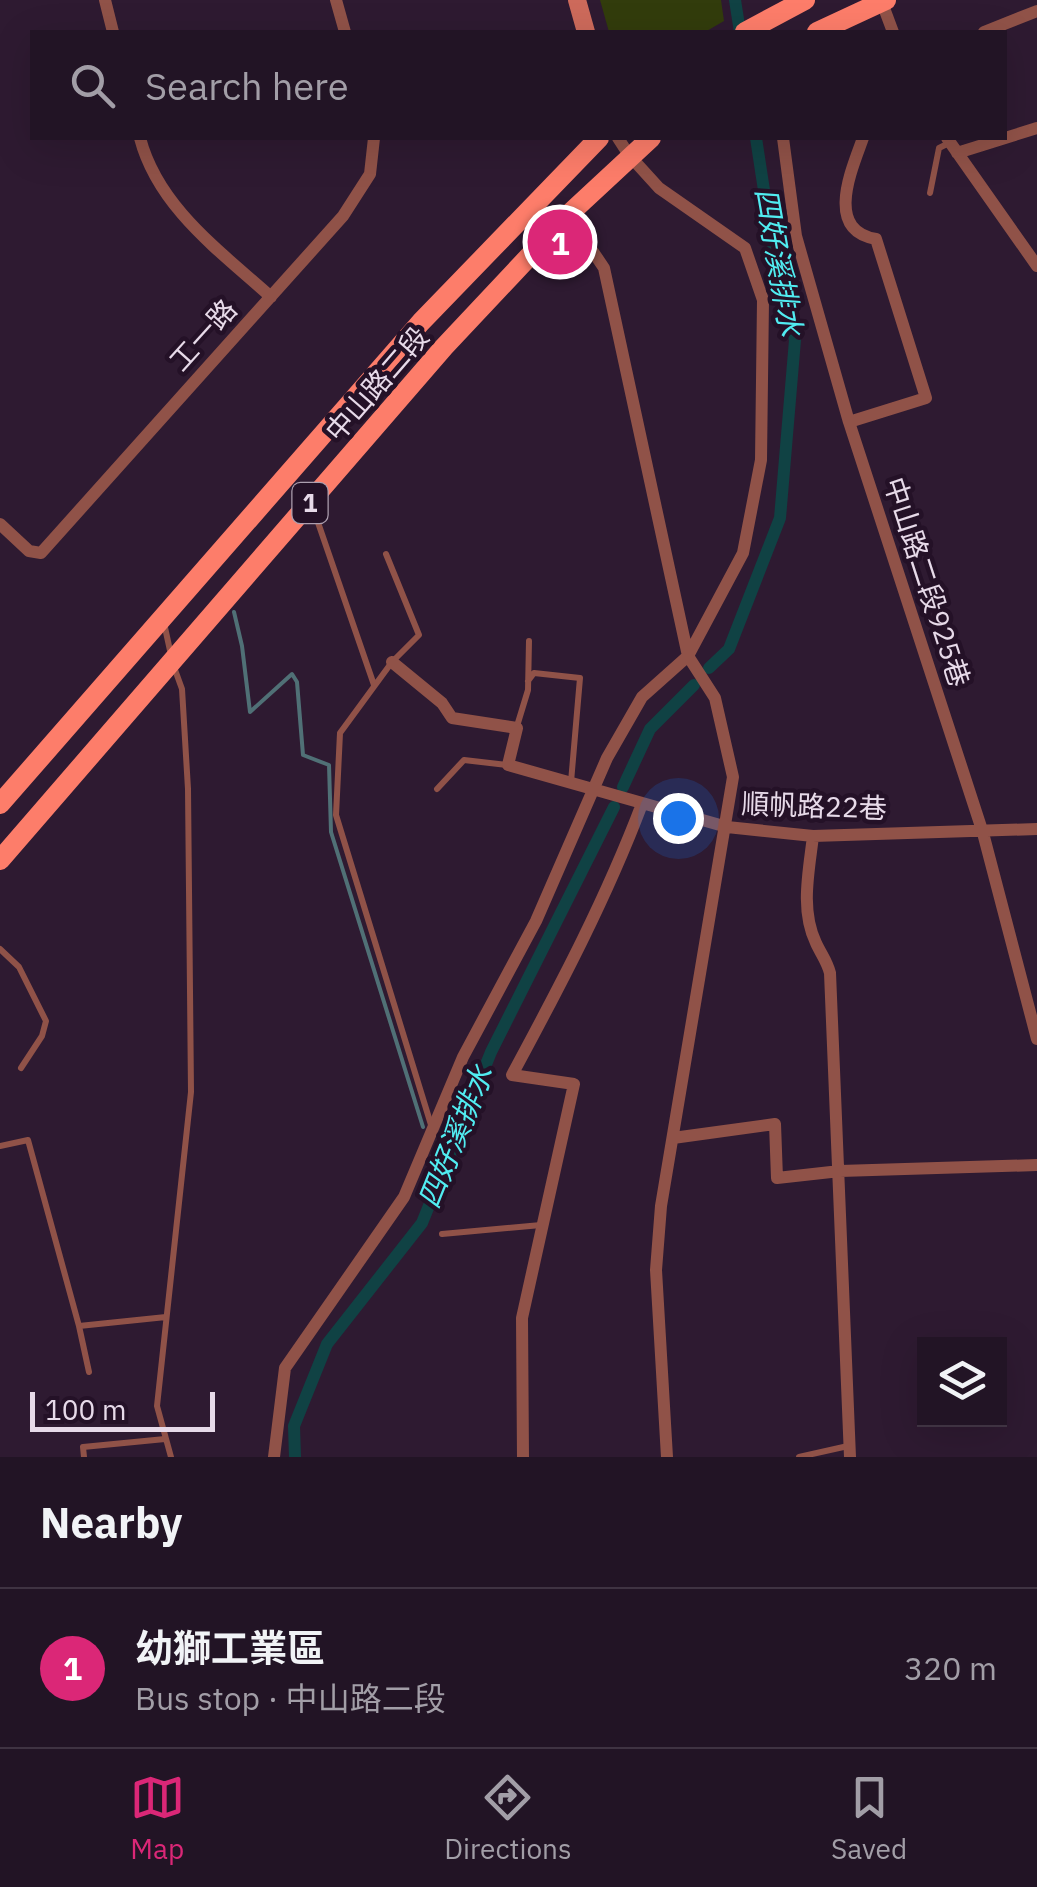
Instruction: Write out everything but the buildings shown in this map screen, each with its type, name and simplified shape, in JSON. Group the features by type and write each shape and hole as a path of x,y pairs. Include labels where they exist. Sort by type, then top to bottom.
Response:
{"main road":[{"path":"752,28 805,0"},
{"path":"822,30 883,1"},
{"name":"中山路二段","path":"0,804 421,322 597,140"},
{"name":"中山路二段","path":"0,860 444,347 568,215 624,146"},
{"path":"249,518 276,543"}],"street":[{"path":"105,0 112,30"},
{"path":"336,0 344,30"},
{"path":"577,0 585,30"},
{"path":"883,1 891,30"},
{"path":"988,30 1036,6"},
{"path":"1007,134 1037,128"},
{"path":"141,140 162,187 188,222 272,297"},
{"name":"工一路","path":"0,524 29,551 41,552 343,216 370,174 374,140"},
{"name":"中山路二段925巷","path":"783,140 796,236 849,422 983,833 1037,1039"},
{"path":"849,422 926,398 876,239 864,237 852,225 844,207 845,188 862,140"},
{"path":"951,144 1037,266"},
{"path":"274,1457 274,1433 286,1368 404,1198 463,1056 536,921 607,758 642,697 688,656 743,553 761,460 764,300 745,248 659,188 624,146"},
{"path":"568,215 604,268 688,656 715,698 733,777 661,1206 656,1270 667,1457"},
{"path":"392,662 442,704 452,718 517,728 508,765"},
{"name":"順帆路22巷","path":"508,765 727,827 813,836 983,833 1037,828"},
{"path":"523,1457 522,1318 574,1084 512,1075 576,957 642,804"},
{"path":"813,836 806,899 816,942 826,956 830,973 849,1451"},
{"path":"674,1138 776,1124 777,1178 840,1171 1037,1165"}],"lane":[{"path":"930,193 939,148 951,144"},
{"path":"311,502 375,686"},
{"path":"386,554 419,635 392,662 340,733 336,816 432,1129"},
{"path":"162,617 182,688 188,789 191,1092 157,1406 171,1457"},
{"path":"517,728 528,681 529,641"},
{"path":"528,681 534,673 580,678 570,783"},
{"path":"437,788 464,760 508,765"},
{"path":"0,949 20,967 46,1021 42,1036 22,1068"},
{"path":"0,1146 28,1140 90,1372"},
{"path":"442,1234 542,1225"},
{"path":"79,1326 166,1317"},
{"path":"84,1457 83,1447 165,1439"},
{"path":"800,1457 849,1451"}],"green space":[{"path":"600,0 721,0 724,21 708,30 608,30"}],"waterway":[{"name":"四好溪排水","path":"735,0 740,30"},
{"name":"四好溪排水","path":"709,668 729,649 780,518 795,340 771,236 756,140"},
{"path":"234,612 250,712 292,674 297,682 303,755 329,765 331,832 423,1127"},
{"name":"四好溪排水","path":"623,787 650,729 694,685"},
{"name":"四好溪排水","path":"295,1457 294,1426 327,1344 422,1223 491,1052 614,807"},
{"path":"432,1156 439,1180"}],"place":[{"name":"幼獅工業區","path":"560,242"}]}
